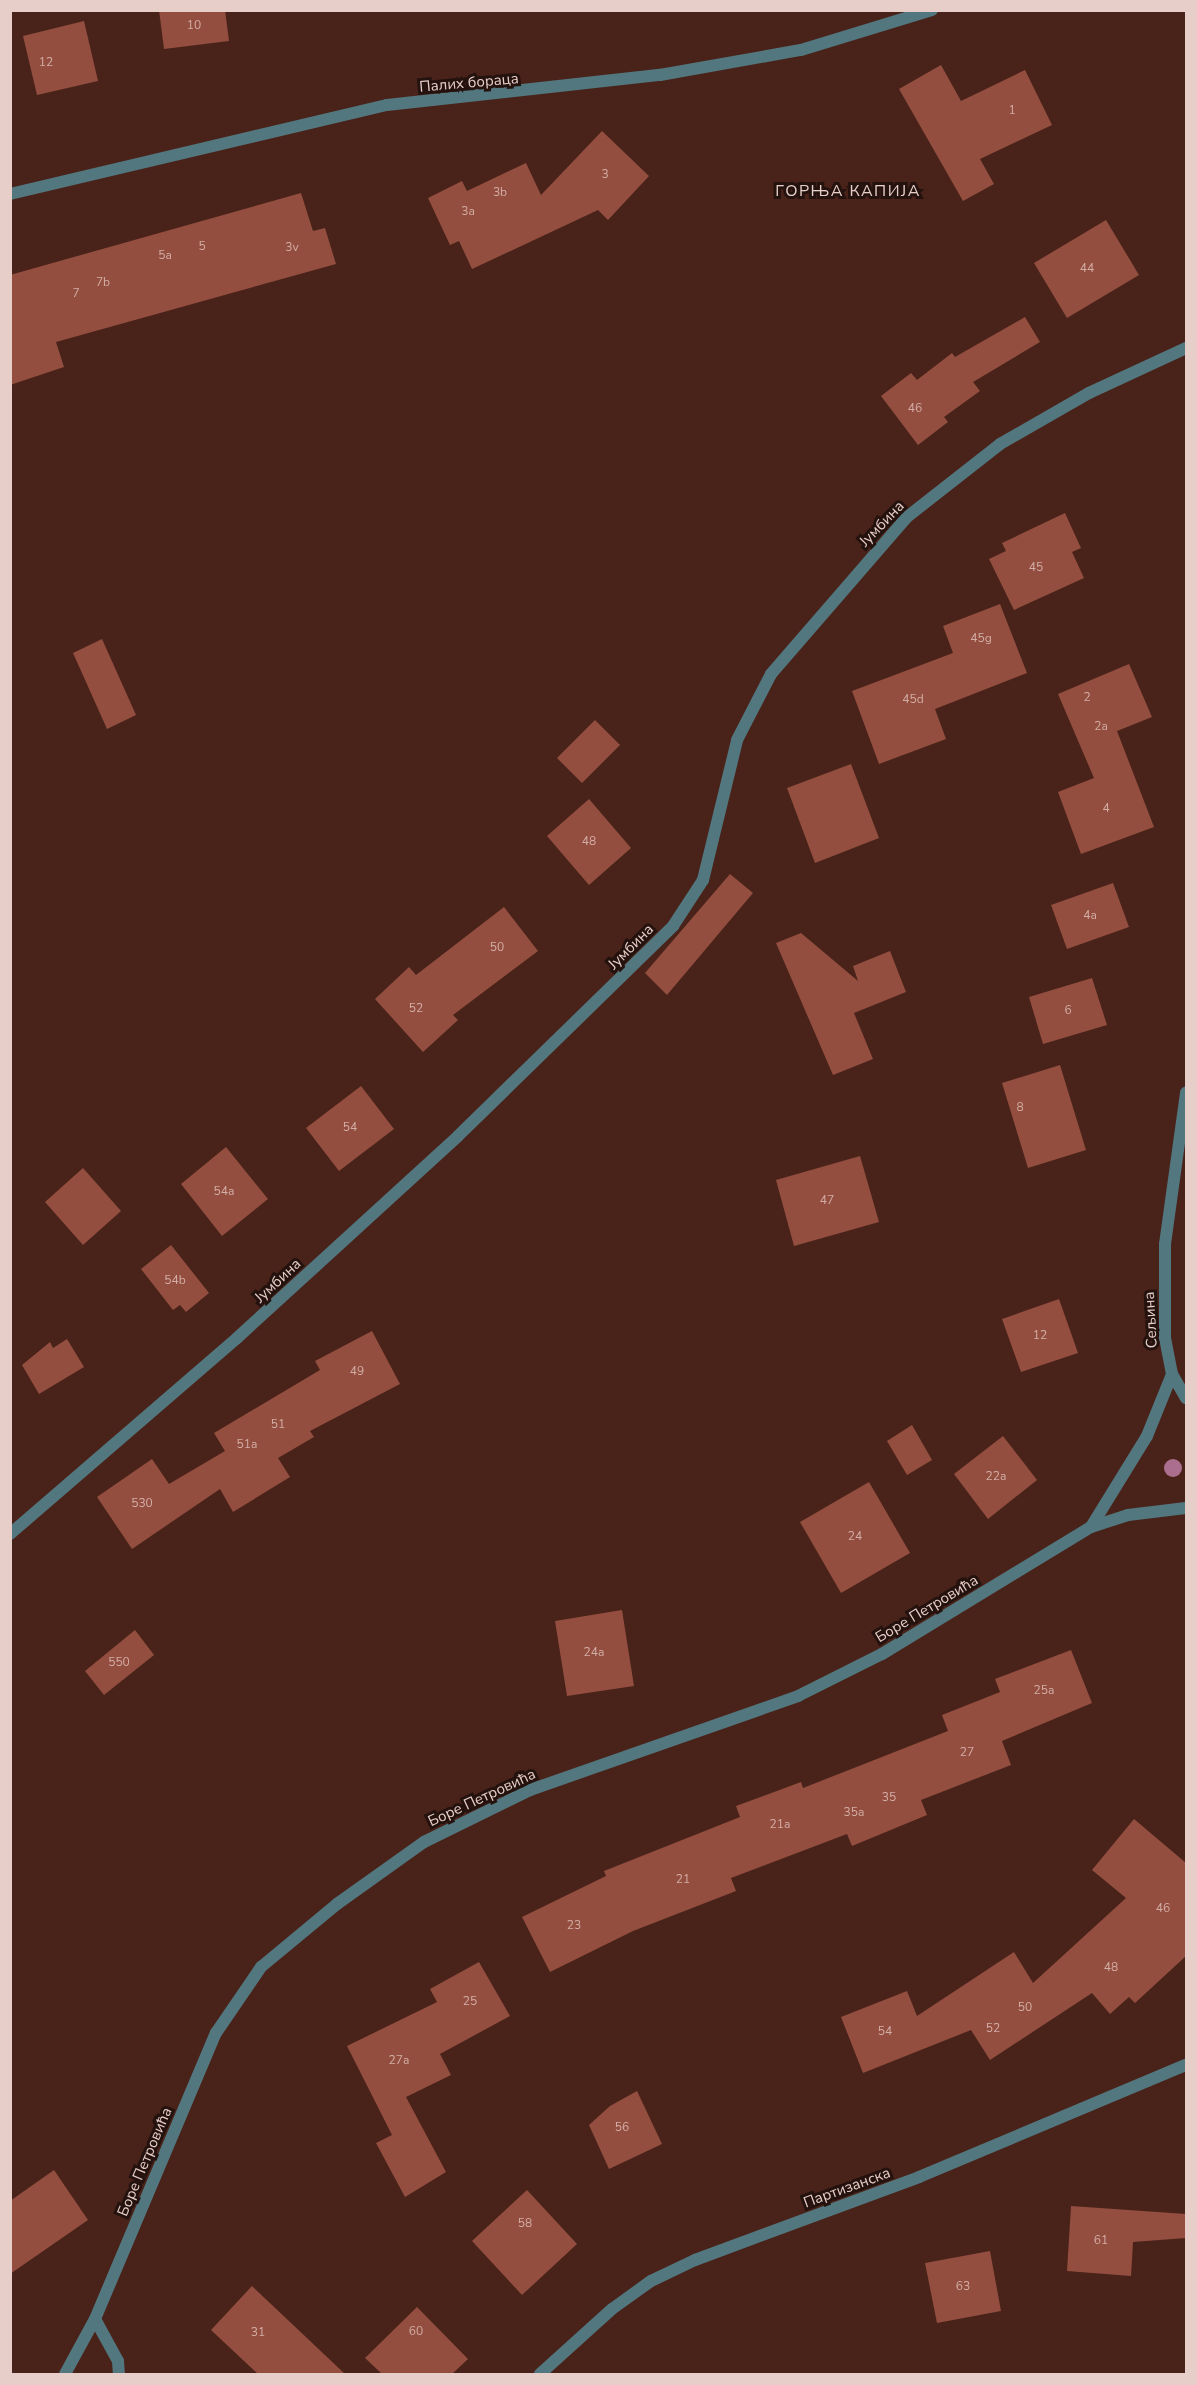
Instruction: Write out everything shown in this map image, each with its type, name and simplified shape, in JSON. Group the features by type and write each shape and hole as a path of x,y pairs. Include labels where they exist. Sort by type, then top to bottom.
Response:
{"street":[{"name":"Палих бораца","path":"10,194 387,105 660,75 801,50 932,10"},
{"name":"Јумбина","path":"10,1534 237,1338 440,1152 673,926 703,879 737,740 771,674 907,517 1000,444 1089,393 1186,348"},
{"name":"Сељина","path":"1172,1374 1165,1339 1165,1244 1186,1092"},
{"path":"1172,1374 1186,1398"},
{"path":"1091,1527 1147,1436 1172,1374"},
{"name":"Боре Петровића","path":"65,2374 95,2319 216,2032 261,1967 337,1904 424,1842 530,1790 798,1696 882,1654 1091,1527 1128,1515 1186,1508"},
{"name":"Партизанска","path":"540,2374 612,2309 651,2281 695,2260 950,2164 1186,2065"},
{"path":"95,2319 118,2361 119,2374"}],"building":[{"path":"159,10 225,10 229,41 164,49"},
{"path":"84,21 98,81 37,95 23,36"},
{"path":"941,65 961,101 1025,70 1052,125 980,159 994,184 963,201 899,89"},
{"path":"602,131 649,176 608,220 598,210 472,269 459,241 450,245 428,198 462,181 467,191 526,163 541,195"},
{"path":"301,193 313,231 325,228 336,264 56,342 64,367 10,385 10,275"},
{"path":"1106,220 1139,275 1067,318 1034,263"},
{"path":"1025,317 1040,342 973,382 980,391 944,417 948,422 918,445 881,396 911,373 917,380 952,353 955,357"},
{"path":"1065,513 1081,548 1072,552 1084,578 1014,610 989,559 1006,551 1002,543"},
{"path":"1000,604 1027,673 935,709 946,739 879,764 852,691 953,653 943,626"},
{"path":"102,639 136,715 107,729 73,653"},
{"path":"1129,664 1152,717 1117,731 1154,827 1081,854 1058,792 1094,778 1058,694"},
{"path":"595,720 620,745 582,783 557,758"},
{"path":"851,764 879,838 815,863 787,788"},
{"path":"589,799 631,848 589,885 547,836"},
{"path":"730,874 753,893 667,995 645,973"},
{"path":"1113,883 1129,927 1067,949 1051,905"},
{"path":"504,907 538,951 453,1015 458,1020 423,1052 375,999 409,967 416,975"},
{"path":"801,933 858,981 853,966 890,951 906,992 854,1013 873,1059 833,1075 776,943"},
{"path":"1092,978 1107,1025 1043,1044 1029,997"},
{"path":"1060,1065 1086,1150 1028,1168 1002,1083"},
{"path":"361,1086 394,1129 339,1171 306,1128"},
{"path":"226,1147 268,1199 222,1236 181,1184"},
{"path":"860,1156 879,1222 794,1246 776,1180"},
{"path":"83,1168 121,1211 83,1245 45,1202"},
{"path":"171,1245 209,1293 186,1312 180,1305 173,1310 141,1269"},
{"path":"1059,1299 1078,1353 1021,1372 1002,1319"},
{"path":"372,1331 400,1384 310,1431 314,1437 278,1458 290,1477 233,1512 220,1489 132,1549 97,1497 152,1459 169,1484 225,1451 214,1433 320,1370 315,1361"},
{"path":"67,1339 84,1367 39,1394 22,1365 50,1342 53,1348"},
{"path":"912,1425 932,1460 907,1475 887,1441"},
{"path":"1003,1436 1037,1480 988,1519 954,1474"},
{"path":"869,1482 910,1553 841,1593 800,1522"},
{"path":"622,1610 634,1686 567,1696 555,1621"},
{"path":"135,1630 154,1655 104,1695 85,1671"},
{"path":"1071,1650 1092,1703 1002,1741 1011,1765 921,1800 927,1815 852,1846 847,1834 731,1878 736,1891 633,1931 550,1972 522,1917 606,1876 604,1871 740,1817 736,1806 801,1782 803,1788 948,1731 942,1715 1000,1692 995,1679"},
{"path":"1134,1819 1186,1863 1186,1956 1135,2003 1129,1997 1110,2014 1092,1993 990,2060 971,2030 863,2073 841,2017 907,1991 917,2016 1014,1952 1033,1983 1126,1898 1092,1870"},
{"path":"479,1962 510,2016 440,2054 451,2075 406,2097 446,2172 405,2197 376,2143 392,2135 347,2046 437,2002 430,1989"},
{"path":"637,2091 662,2144 609,2169 589,2125 610,2106"},
{"path":"54,2170 88,2220 10,2274 10,2201"},
{"path":"527,2190 577,2244 522,2295 472,2241"},
{"path":"1071,2206 1186,2214 1186,2238 1133,2242 1131,2276 1067,2271"},
{"path":"990,2251 1001,2311 937,2323 925,2263"},
{"path":"252,2286 345,2374 258,2374 211,2330"},
{"path":"417,2307 468,2359 452,2374 382,2374 365,2358"}],"district":[{"name":"ГОРЊА КАПИЈА","path":"848,191"}]}
